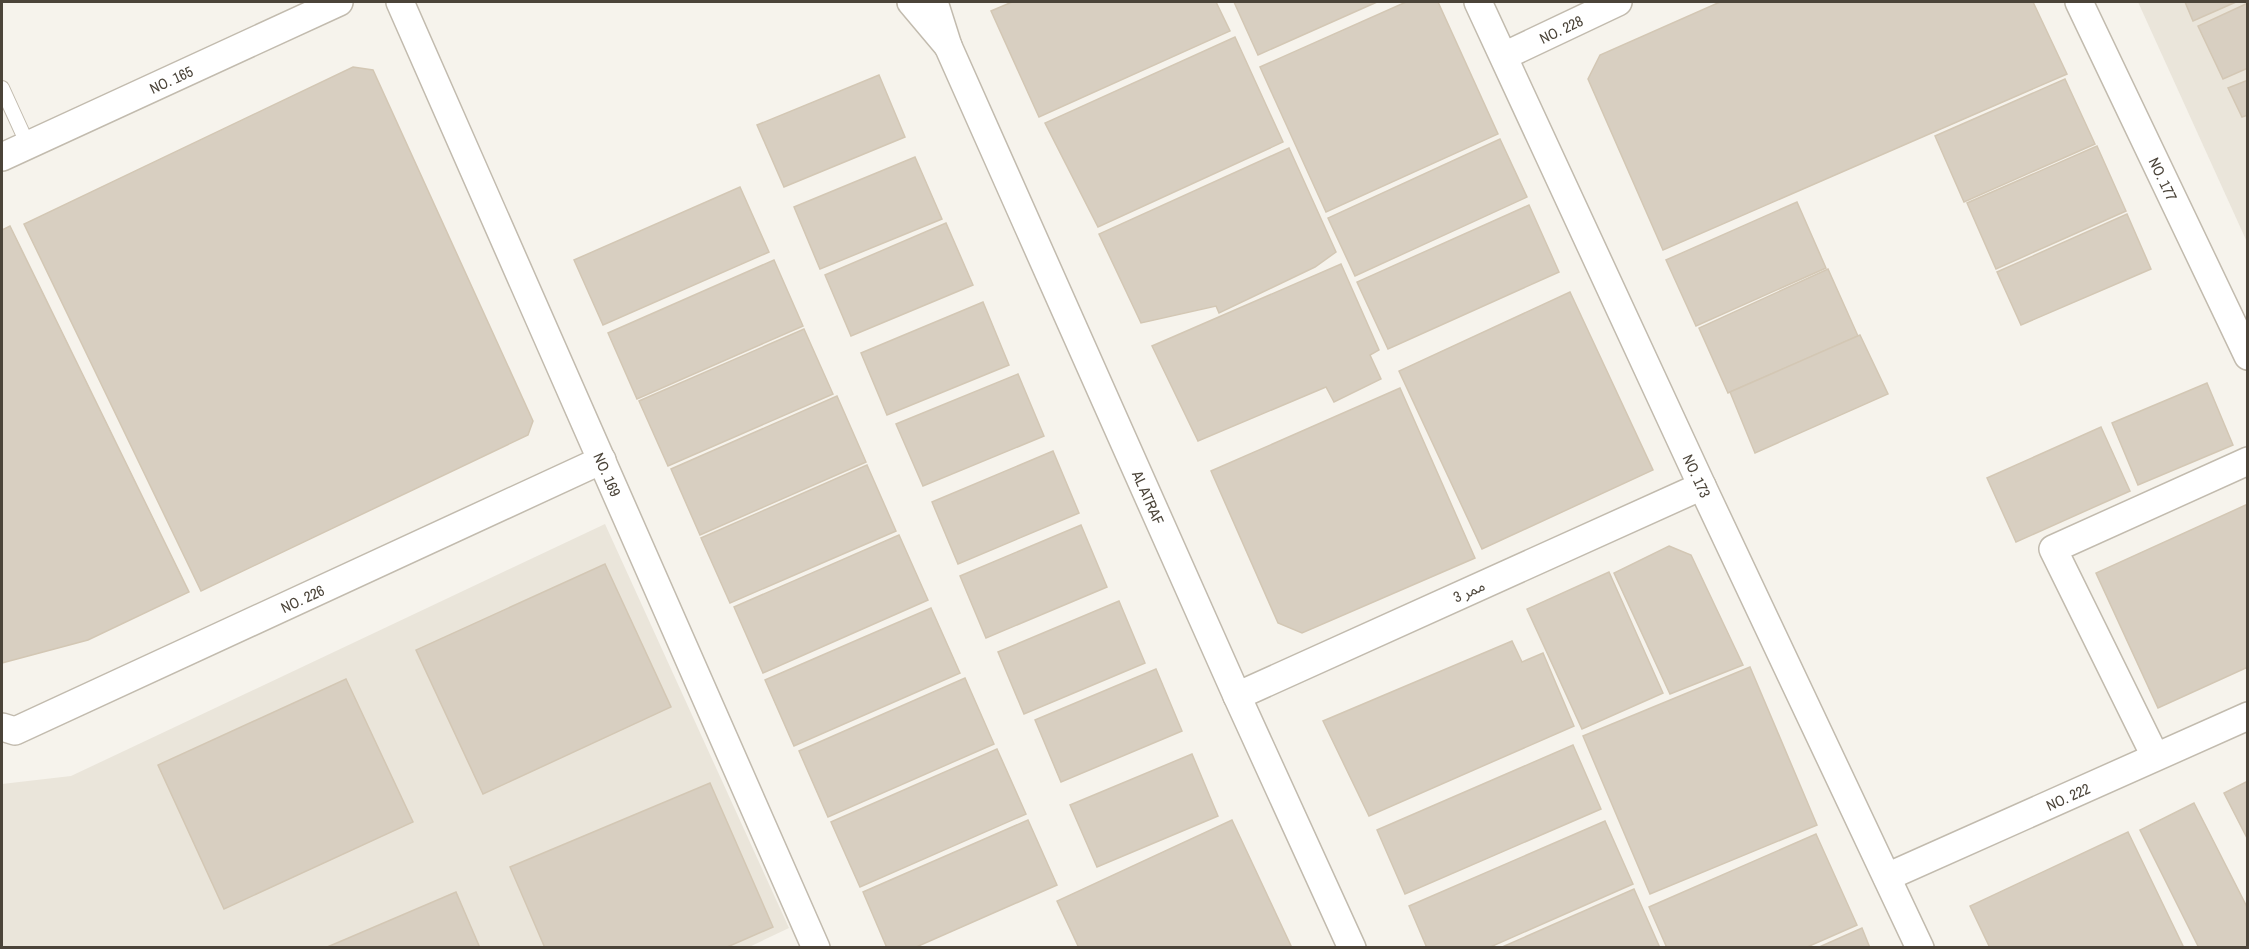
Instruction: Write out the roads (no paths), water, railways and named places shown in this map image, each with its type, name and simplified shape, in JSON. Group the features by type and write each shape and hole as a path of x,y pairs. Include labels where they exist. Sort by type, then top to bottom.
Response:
{"street":[{"name":"NO. 165","path":"2,157 339,2"},
{"name":"NO. 169","path":"400,2 816,948"},
{"path":"911,2 948,46"},
{"path":"934,2 948,46"},
{"name":"NO. 173","path":"1478,2 1702,486 1920,948"},
{"name":"NO. 228","path":"1504,56 1618,2"},
{"name":"NO. 177","path":"2079,2 2247,356"},
{"name":"AL ATRAF","path":"948,46 1237,696 1352,948"},
{"name":"NO. 226","path":"2,727 15,731 602,460"},
{"path":"2156,756 2053,549 2247,461"},
{"name":"ممر 3","path":"1237,696 1702,486"},
{"name":"NO. 222","path":"1887,877 2247,716"}],"lane":[{"path":"2,88 28,145"}]}
